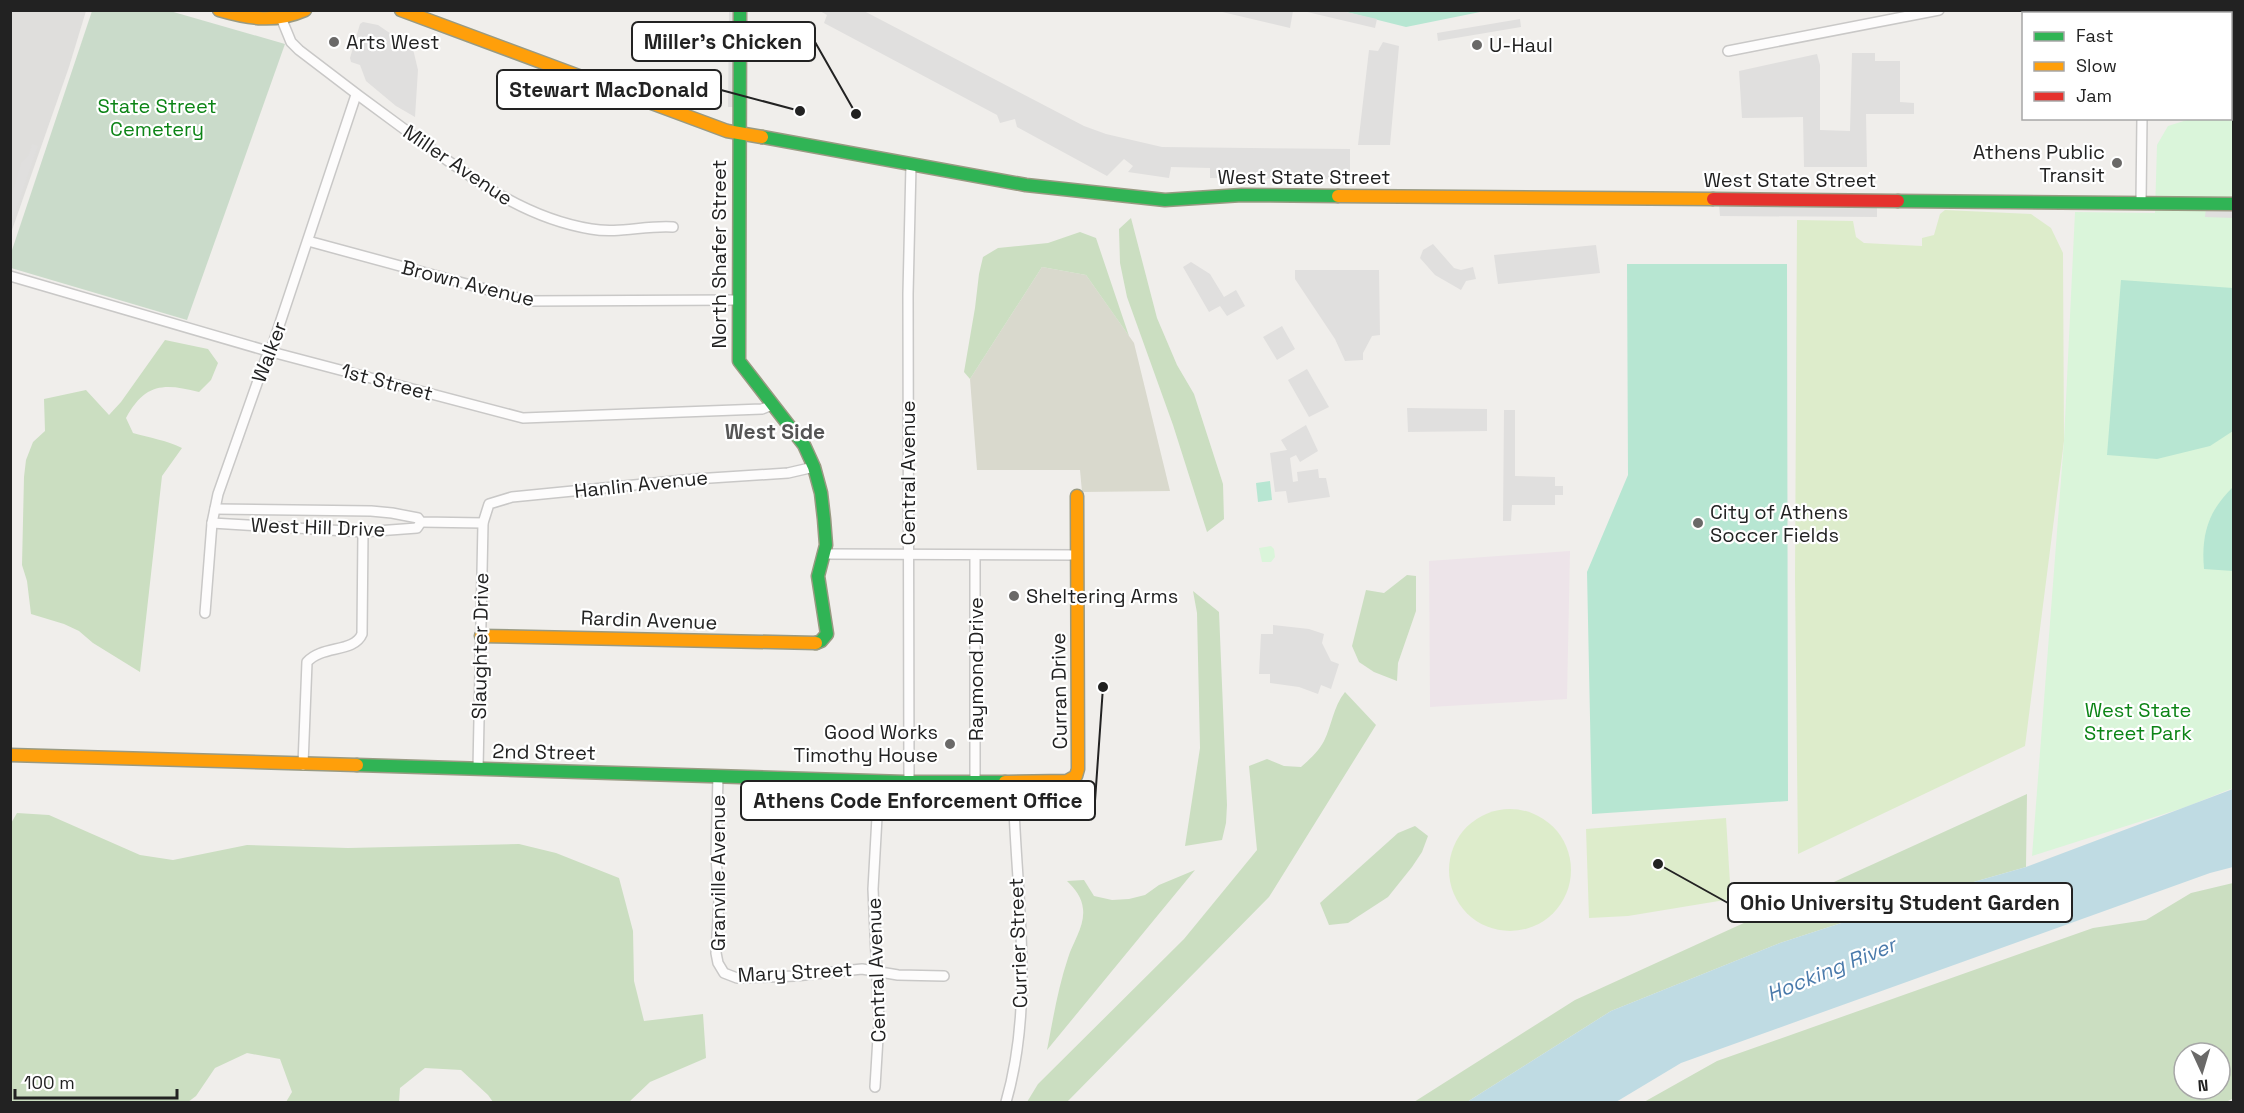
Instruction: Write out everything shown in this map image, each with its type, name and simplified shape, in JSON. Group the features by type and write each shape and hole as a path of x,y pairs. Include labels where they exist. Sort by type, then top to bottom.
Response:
{"street":[{"path":"219,10 260,20 282,20 305,10"},
{"name":"West State Street","path":"401,10 722,130 1026,185 1165,200 1254,195 2234,204"},
{"name":"North Shafer Street","path":"740,10 739,361 804,445 814,467 823,502 826,545 818,576 827,634 821,641 815,643"},
{"path":"1728,51 1939,10"},
{"name":"Miller Avenue","path":"282,20 291,42 299,50 356,95 500,196 553,220 598,230 673,227"},
{"name":"Walker","path":"205,613 212,523 218,494 308,241 356,95"},
{"path":"2141,202 2142,120"},
{"name":"Central Avenue","path":"909,782 908,294 911,165"},
{"name":"Brown Avenue","path":"308,241 529,301 738,300"},
{"name":"1st Street","path":"10,276 269,351 524,418 762,409 772,405"},
{"name":"Hanlin Avenue","path":"483,523 489,504 500,499 615,486 788,473 814,467"},
{"name":"Curran Drive","path":"1076,777 1079,764 1077,496"},
{"name":"West Hill Drive","path":"215,509 385,512 418,518 421,522 483,523"},
{"name":"West Hill Drive","path":"212,523 363,532 417,528 421,522"},
{"name":"Slaughter Drive","path":"478,769 483,523"},
{"path":"303,765 307,662 320,652 354,644 362,634 363,532"},
{"path":"824,554 1077,555"},
{"name":"Raymond Drive","path":"975,555 975,782"},
{"name":"Rardin Avenue","path":"482,636 815,643"},
{"name":"2nd Street","path":"10,755 909,782 1058,782 1076,777"},
{"name":"Granville Avenue","path":"718,776 716,857 719,900 716,952 721,969"},
{"name":"Central Avenue","path":"875,1087 879,1042 873,889 879,781"},
{"name":"Currier Street","path":"1006,1102 1018,1039 1023,977 1013,782"},
{"name":"Mary Street","path":"721,969 737,978 795,976 849,969 898,975 944,976"}],"shaded area":[{"path":"11,11 86,11 69,67 11,233"},
{"path":"729,11 733,11 733,107 728,107"},
{"path":"820,11 864,11 1084,126 1106,134 1162,147 1350,149 1350,179 1210,178 1210,168 1171,167 1169,178 1128,172 1133,166 1124,159 1107,176 1017,127 1015,119 1000,123 997,115 824,23 827,15"},
{"path":"1218,11 1293,11 1290,28"},
{"path":"1303,11 1342,11 1377,19 1375,28"},
{"path":"1520,19 1521,27 1438,41 1437,33"},
{"path":"363,22 378,25 413,49 418,70 415,117 396,106 366,81 360,65 351,62 350,58 360,24"},
{"path":"1383,42 1399,46 1390,145 1358,145 1369,50 1378,51"},
{"path":"1852,53 1875,53 1875,61 1900,61 1900,102 1914,103 1914,114 1866,114 1867,167 1804,167 1803,117 1742,118 1739,71 1817,54 1820,65 1820,130 1850,131"},
{"path":"32,144 38,146 11,224 11,197 21,163 29,154"},
{"path":"1719,205 1877,208 1877,217 1720,216"},
{"path":"2206,208 2233,209 2233,218 2205,217"},
{"path":"1433,244 1454,268 1461,270 1473,267 1476,279 1466,281 1461,290 1435,275 1420,258 1423,250"},
{"path":"1596,245 1600,273 1498,284 1494,255"},
{"path":"1191,262 1210,274 1224,297 1236,290 1245,306 1227,316 1220,306 1209,312 1183,267"},
{"path":"1042,267 1086,275 1134,343 1170,491 1082,492 1080,470 977,470 970,379"},
{"path":"1295,270 1379,270 1380,335 1372,336 1363,353 1363,360 1345,361 1335,339 1295,279"},
{"path":"1282,326 1295,349 1277,360 1263,337"},
{"path":"1307,369 1329,407 1309,417 1288,380"},
{"path":"1407,408 1487,409 1487,431 1408,432"},
{"path":"1504,410 1515,410 1515,476 1555,477 1555,486 1563,486 1563,495 1555,495 1555,505 1512,505 1511,521 1503,521"},
{"path":"1306,425 1318,451 1300,462 1296,455 1290,458 1293,482 1298,481 1297,472 1318,469 1319,478 1326,478 1330,497 1288,503 1286,491 1275,492 1270,453 1287,450 1281,440"},
{"path":"1570,551 1567,699 1430,707 1429,561"},
{"path":"1273,625 1309,629 1324,634 1322,643 1331,661 1339,664 1331,689 1321,685 1318,694 1299,687 1270,683 1270,674 1259,674 1261,634 1273,634"}],"green space":[{"name":"State Street Cemetery","path":"92,11 170,11 285,44 187,320 11,268 11,253"},
{"path":"1342,11 1485,11 1406,27"},
{"name":"West State Street Park","path":"2232,104 2233,788 2186,807 2032,856 2064,441 2075,212 2155,213 2157,145 2168,126 2187,120 2232,120"},
{"path":"1945,210 2031,214 2051,228 2063,253 2064,441 2025,746 1798,854 1795,579 1797,220 1853,221 1856,237 1864,243 1922,246 1922,238 1934,235 1940,214"},
{"path":"1131,218 1157,318 1177,365 1194,394 1223,484 1224,519 1207,532 1173,425 1127,297 1120,263 1119,229"},
{"path":"1080,232 1096,238 1129,336 1086,275 1042,267 970,379 964,372 983,257 998,248 1048,243"},
{"name":"City of Athens Soccer Fields","path":"1627,264 1787,264 1788,801 1592,814 1587,572 1628,475"},
{"path":"2121,280 2233,288 2233,431 2210,446 2157,459 2107,455"},
{"path":"165,340 208,349 218,363 211,380 199,392 176,387 156,388 140,398 126,418 133,433 182,448 162,476 140,672 93,643 79,631 31,614 27,581 22,565 24,477 26,460 33,442 45,431 44,399 86,390 109,415 121,402"},
{"path":"1270,481 1272,500 1258,502 1256,483"},
{"path":"2233,487 2233,571 2204,569 2204,545 2208,524 2224,496"},
{"path":"1271,546 1275,557 1271,562 1262,562 1259,548"},
{"path":"1407,575 1416,576 1416,611 1398,663 1397,681 1374,672 1359,662 1352,646 1366,590 1384,593"},
{"path":"1193,591 1219,612 1227,805 1222,840 1185,846 1200,748 1197,613"},
{"path":"1345,692 1376,725 1269,897 1067,1102 1027,1102 1038,1084 1184,939 1257,850 1249,766 1267,759 1284,766 1301,767 1324,741"},
{"path":"2027,794 2026,867 1921,897 1780,943 1611,1011 1467,1102 1414,1102 1575,1000"},
{"path":"1510,809 1533,814 1553,827 1566,847 1571,870 1566,893 1553,913 1533,926 1510,931 1487,926 1467,913 1454,893 1449,870 1454,847 1467,827 1487,814"},
{"path":"17,813 49,815 140,855 173,860 247,845 348,848 519,844 556,853 619,878 633,931 634,981 644,1021 703,1014 706,1058 650,1082 629,1102 493,1102 461,1070 425,1068 400,1088 399,1102 286,1102 292,1092 280,1059 247,1053 215,1068 196,1096 188,1102 11,1102 10,825"},
{"path":"1726,818 1731,899 1628,916 1589,918 1586,829"},
{"path":"1415,826 1428,836 1422,852 1388,897 1348,923 1329,925 1320,903 1398,833"},
{"path":"1195,870 1047,1050 1061,981 1083,915 1080,897 1067,881 1084,880 1094,896 1112,900 1129,899 1145,895 1159,885"},
{"path":"2233,883 2234,1098 2232,1099 2232,1041 2172,1041 2172,1101 2228,1101 2226,1102 1644,1102 1717,1061 2093,928 2146,920 2191,893"}],"water":[{"name":"Hocking River","path":"2233,789 2233,867 2210,873 1681,1063 1616,1102 1467,1102 1611,1011 1780,943 1921,897 2026,867"}],"traffic: fast":[{"path":"740,10 739,361 804,445 814,467 821,493 826,545 818,576 827,634 816,643"},
{"path":"762,137 1026,185 1165,200 1242,195 1338,196"},
{"path":"1898,201 2234,204"},
{"path":"357,765 905,782 1005,782"}],"traffic: slow":[{"path":"219,10 241,16 262,18 283,17 305,10"},
{"path":"401,10 727,131 762,137"},
{"path":"1338,196 1713,199"},
{"path":"1005,782 1067,781 1076,776 1078,769 1077,496"},
{"path":"481,636 816,643"},
{"path":"10,755 357,765"}],"traffic: jam":[{"path":"1713,199 1898,201"}],"place":[{"name":"Arts West","path":"334,42"},
{"name":"U-Haul","path":"1477,45"},
{"name":"Stewart MacDonald","path":"800,111"},
{"name":"Miller's Chicken","path":"856,114"},
{"name":"Athens Public Transit","path":"2117,163"},
{"name":"City of Athens Soccer Fields","path":"1698,523"},
{"name":"Sheltering Arms","path":"1014,596"},
{"name":"Athens Code Enforcement Office","path":"1103,687"},
{"name":"Good Works Timothy House","path":"950,744"},
{"name":"Ohio University Student Garden","path":"1658,864"}],"district":[{"name":"West Side","path":"775,431"}]}
